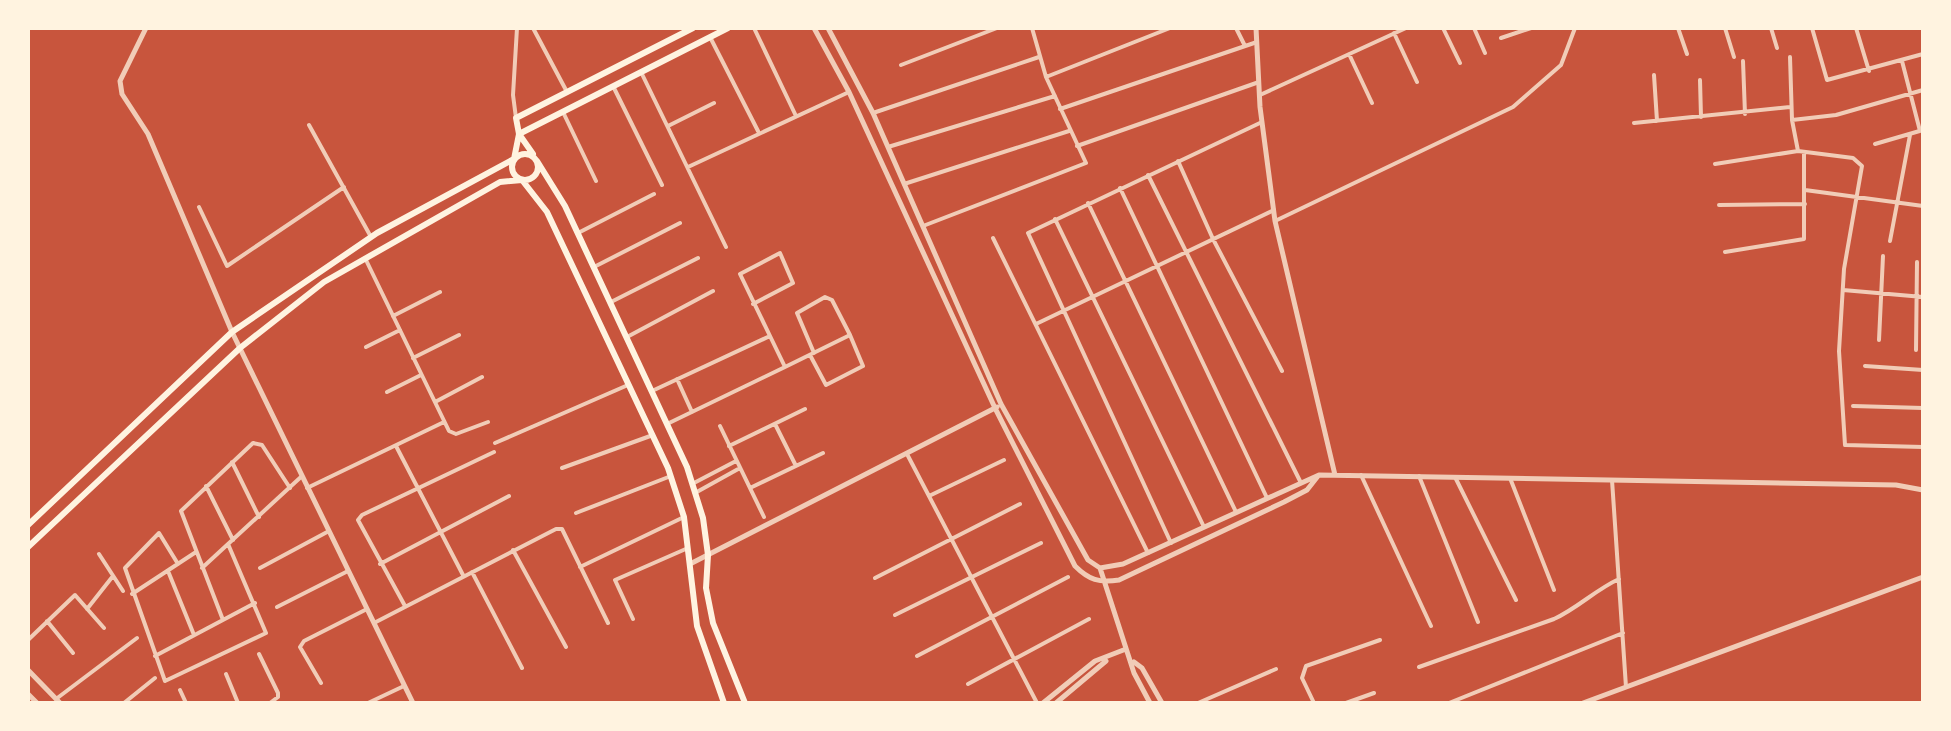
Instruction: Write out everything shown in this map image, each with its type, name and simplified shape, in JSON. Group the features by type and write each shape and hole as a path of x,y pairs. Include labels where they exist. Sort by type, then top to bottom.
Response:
{"main road":[{"path":"693,28 516,118 519,134 513,172 547,212 671,476 684,517 697,626 724,703"},
{"path":"519,134 728,28"},
{"path":"519,134 578,233 692,484 708,555 706,588 713,623 745,703"},
{"path":"28,525 232,332 371,237 526,153 536,159"},
{"path":"28,547 240,348 324,282 500,182 522,180 537,173 536,159"}],"street":[{"path":"146,28 120,88 148,134 232,332 413,703"},
{"path":"516,118 513,95 517,28"},
{"path":"533,28 567,92"},
{"path":"754,28 796,116"},
{"path":"814,28 849,92 1075,566 1087,578 1102,582 1119,580 1307,490 1319,475"},
{"path":"828,28 873,113 998,406 1088,560 1100,568 1126,649 1142,668 1162,703"},
{"path":"901,65 997,28"},
{"path":"923,226 1086,163 1046,77 1032,28"},
{"path":"1046,77 1170,28"},
{"path":"1236,28 1245,46"},
{"path":"1256,28 1262,122 1275,221 1335,475"},
{"path":"1260,95 1406,28"},
{"path":"1443,28 1460,63"},
{"path":"1474,28 1485,53"},
{"path":"1501,38 1531,28"},
{"path":"1275,221 1513,107 1561,65 1575,28"},
{"path":"1678,28 1687,54"},
{"path":"1725,28 1734,57"},
{"path":"1771,28 1777,48"},
{"path":"1812,28 1827,80 1923,54"},
{"path":"1856,28 1869,71"},
{"path":"1394,33 1417,82"},
{"path":"710,37 758,132"},
{"path":"1060,109 1257,42"},
{"path":"1349,54 1372,103"},
{"path":"873,113 1039,57"},
{"path":"1790,57 1792,120 1798,151"},
{"path":"1743,61 1745,114"},
{"path":"1875,144 1922,131 1902,61"},
{"path":"641,72 726,247"},
{"path":"1654,75 1657,121"},
{"path":"1700,80 1701,117"},
{"path":"1077,146 1259,82"},
{"path":"613,86 662,185"},
{"path":"1792,120 1836,115 1923,90"},
{"path":"688,167 849,92"},
{"path":"888,147 1055,96"},
{"path":"668,126 714,103"},
{"path":"1634,123 1745,114 1791,106"},
{"path":"563,112 596,181"},
{"path":"1171,543 1028,239 1030,230 1262,122"},
{"path":"309,125 371,237"},
{"path":"904,184 1069,131"},
{"path":"1890,241 1910,135"},
{"path":"1715,164 1798,151 1858,160 1862,166 1843,290 1839,351 1845,445 1923,447"},
{"path":"1725,252 1801,241 1805,235 1804,154"},
{"path":"1178,161 1213,239 1282,371"},
{"path":"1148,175 1300,481"},
{"path":"199,207 227,266 344,187"},
{"path":"1120,188 1267,498"},
{"path":"1805,190 1923,206"},
{"path":"578,233 654,194"},
{"path":"1088,203 1236,512"},
{"path":"1719,205 1805,204"},
{"path":"1036,324 1274,210"},
{"path":"1055,219 1204,527"},
{"path":"594,267 680,223"},
{"path":"993,238 1148,553"},
{"path":"753,304 793,283 780,253 741,270 741,279 753,304 785,367"},
{"path":"1879,340 1883,256"},
{"path":"365,258 444,422 456,434 488,422"},
{"path":"610,303 698,258"},
{"path":"1916,350 1920,296 1917,262"},
{"path":"1843,290 1920,296"},
{"path":"626,337 713,291"},
{"path":"393,316 440,292"},
{"path":"825,297 832,300 850,335 861,360 860,370 826,385 797,313 825,297"},
{"path":"366,347 400,330"},
{"path":"413,358 459,335"},
{"path":"667,424 850,335"},
{"path":"651,391 770,336"},
{"path":"1865,366 1923,370"},
{"path":"387,392 421,374"},
{"path":"435,402 482,377"},
{"path":"677,379 692,412"},
{"path":"495,443 629,385"},
{"path":"690,564 998,406"},
{"path":"1853,406 1923,408"},
{"path":"729,446 805,409"},
{"path":"307,488 444,422"},
{"path":"775,424 796,466"},
{"path":"720,426 764,517"},
{"path":"562,468 653,435"},
{"path":"223,620 181,511 232,462 258,442 290,488"},
{"path":"396,446 464,576"},
{"path":"405,606 358,520 362,515 494,452"},
{"path":"750,488 823,453"},
{"path":"907,454 1040,703 1095,661 1106,660 1126,649"},
{"path":"929,496 1004,460"},
{"path":"692,484 737,461"},
{"path":"232,462 259,517"},
{"path":"695,493 740,468"},
{"path":"1100,568 1148,553 1300,481 1319,475 1896,485 1923,490"},
{"path":"1361,475 1431,626"},
{"path":"202,568 302,476"},
{"path":"576,513 671,476"},
{"path":"1419,476 1478,622"},
{"path":"1455,477 1516,600"},
{"path":"1510,478 1554,590"},
{"path":"1612,480 1626,687"},
{"path":"206,486 233,540"},
{"path":"380,564 509,496"},
{"path":"875,578 1020,504"},
{"path":"580,567 684,517"},
{"path":"374,623 551,531 562,529 608,623"},
{"path":"260,568 329,531"},
{"path":"178,564 163,535 155,534 126,563 132,594 165,681 263,636 267,629 228,544"},
{"path":"895,615 1041,543"},
{"path":"633,619 615,580 688,548"},
{"path":"513,550 566,647"},
{"path":"132,594 196,552"},
{"path":"99,554 123,591"},
{"path":"168,571 194,635"},
{"path":"277,607 348,571"},
{"path":"472,572 522,668"},
{"path":"87,609 113,576"},
{"path":"917,656 1068,577"},
{"path":"1583,703 1923,577"},
{"path":"1419,667 1571,612 1597,589 1619,579"},
{"path":"28,640 71,596 77,597 104,628"},
{"path":"155,656 255,603"},
{"path":"321,683 300,647 304,641 367,609"},
{"path":"968,684 1089,619"},
{"path":"47,621 73,653"},
{"path":"1449,703 1623,633"},
{"path":"28,670 58,701 137,638"},
{"path":"1314,703 1302,678 1306,666 1380,640"},
{"path":"259,654 278,693 278,697 270,703"},
{"path":"1056,703 1099,670 1106,660"},
{"path":"1133,661 1134,673 1150,703"},
{"path":"1198,703 1276,669"},
{"path":"226,674 238,703"},
{"path":"124,703 155,678"},
{"path":"368,703 404,686"},
{"path":"180,690 186,703"},
{"path":"1346,703 1374,693"},
{"path":"28,694 37,703"}]}
